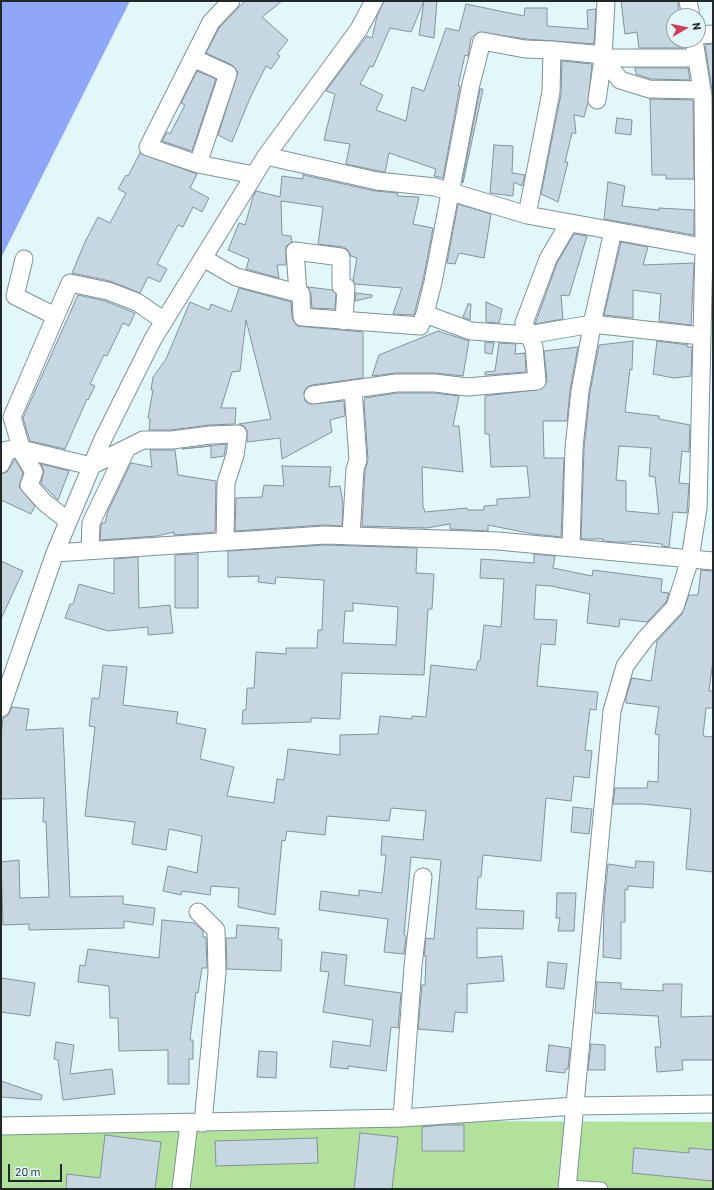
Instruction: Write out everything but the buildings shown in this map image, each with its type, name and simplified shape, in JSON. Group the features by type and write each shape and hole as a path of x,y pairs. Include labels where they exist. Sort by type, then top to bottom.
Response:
{"street":[{"path":"231,1 211,22 148,147 198,164 254,175"},
{"path":"1,708 55,553 91,466 164,321 266,156 359,29 374,1"},
{"path":"597,100 604,56 606,1"},
{"path":"344,321 346,287 341,286 341,257 295,251 298,293 301,294 302,317 344,321 420,326 425,314 433,282 449,192 471,84 482,41 525,50 552,50 604,56 697,58"},
{"path":"601,1189 567,1188 612,711 625,666 645,639 675,607 690,559 698,508 709,249 708,110 702,90 695,48"},
{"path":"527,215 551,92 552,50"},
{"path":"604,56 620,80 649,88 702,90"},
{"path":"193,58 228,74 198,164"},
{"path":"266,156 377,181 435,187 527,215 709,249"},
{"path":"313,395 396,383 434,383 467,386 537,381 534,347 524,323 548,259 569,223"},
{"path":"571,547 574,448 580,391 593,322 613,231"},
{"path":"203,258 236,277 298,293"},
{"path":"24,260 15,296 55,316"},
{"path":"68,521 44,502 29,485 34,472 21,449 12,417 70,283 108,291 137,302 164,321"},
{"path":"425,314 471,331 528,335 593,322 705,347"},
{"path":"351,536 355,469 358,460 353,389"},
{"path":"1,464 7,450 21,449 91,466 126,450 143,440 172,440 210,435 238,434 235,455 226,483 225,542"},
{"path":"90,550 91,523 126,450"},
{"path":"55,553 325,535 498,541 713,561"},
{"path":"402,1118 413,966 423,877"},
{"path":"181,1189 196,1123 217,972 216,930 198,912"},
{"path":"1,1126 402,1118 574,1106 713,1104"}],"green space":[{"path":"468,1121 713,1122 713,1189 1,1189 1,1130"}],"water":[{"path":"1,1 130,1 1,258"}]}
